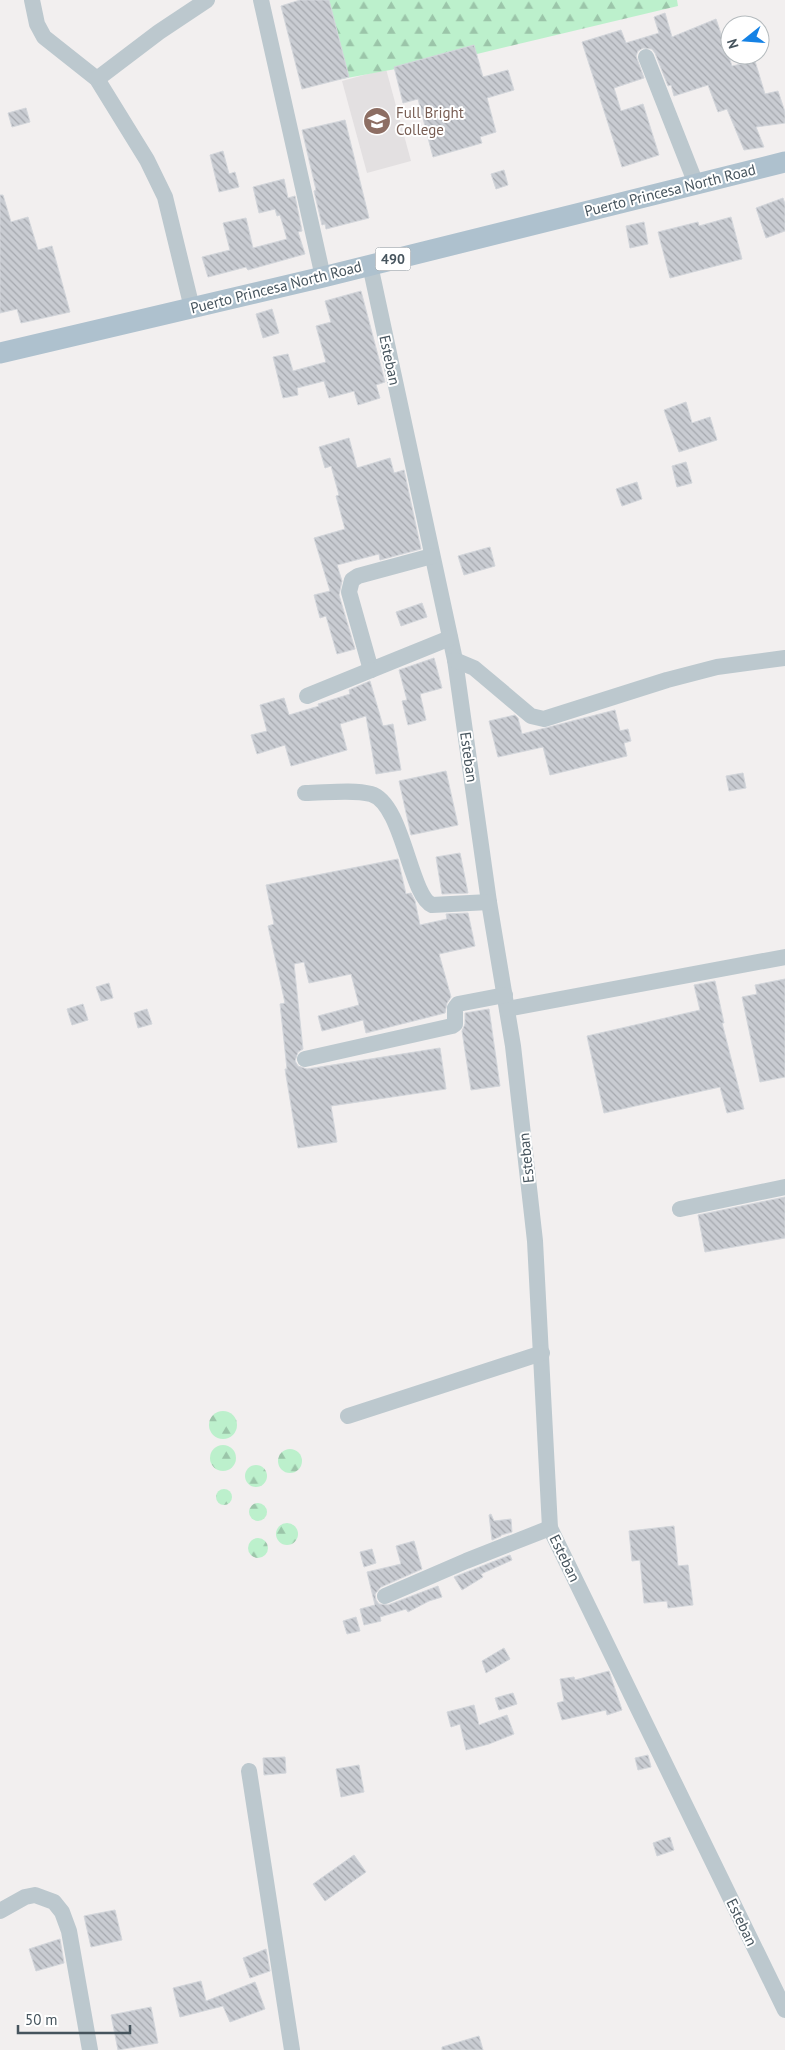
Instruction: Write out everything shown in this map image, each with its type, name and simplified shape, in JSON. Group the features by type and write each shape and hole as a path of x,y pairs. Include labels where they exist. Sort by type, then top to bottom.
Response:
{"main road":[{"name":"Puerto Princesa North Road","path":"0,353 323,277 785,162"}],"street":[{"path":"32,0 37,24 44,37 97,79 147,160 165,197 192,308"},
{"path":"97,79 159,32 207,0"},
{"path":"248,0 263,7 323,277"},
{"path":"646,58 696,184"},
{"name":"Esteban","path":"370,264 455,660 489,902 506,1002 536,1241 550,1528 785,2010"},
{"path":"370,670 349,592 352,580 358,576 432,556"},
{"path":"307,696 450,638"},
{"path":"455,660 474,668 532,716 544,719 667,680 717,667 785,658"},
{"path":"305,793 362,792 380,798 386,804 422,896 428,903 432,905 489,902"},
{"path":"305,1059 452,1026 455,1024 455,1008 458,1004 506,1002 785,958"},
{"path":"680,1209 785,1188"},
{"path":"348,1416 542,1353"},
{"path":"385,1596 550,1528"},
{"path":"249,1771 292,2050"},
{"path":"0,1911 25,1897 35,1895 54,1902 62,1912 69,1931 90,2050"}],"shaded area":[{"name":"Full Bright College","path":"386,69 411,161 367,173 342,81"}],"green space":[{"path":"312,0 677,0 678,6 477,54 336,80"},
{"path":"223,1411 233,1415 237,1425 233,1435 223,1439 213,1435 209,1425 213,1415"},
{"path":"223,1445 232,1449 236,1458 232,1467 223,1471 214,1467 210,1458 214,1449"},
{"path":"290,1449 295,1450 301,1456 301,1466 295,1472 290,1473 285,1472 279,1466 278,1461 279,1456 285,1450"},
{"path":"256,1465 264,1468 267,1476 264,1484 256,1487 248,1484 245,1476 248,1468"},
{"path":"221,1489 227,1489 232,1494 230,1503 221,1505 216,1500 216,1494"},
{"path":"258,1503 264,1506 267,1512 264,1518 258,1521 252,1518 249,1512 252,1506"},
{"path":"287,1523 295,1526 298,1534 295,1542 287,1545 279,1542 276,1534 279,1526"},
{"path":"254,1538 262,1538 268,1544 268,1552 262,1558 254,1558 248,1552 248,1544"}],"building":[{"path":"300,0 329,0 349,77 302,89 281,6"},
{"path":"665,13 672,37 716,19 720,31 720,65 756,65 765,94 778,91 785,112 785,123 756,127 764,147 744,150 727,109 718,112 708,85 674,96 671,85 668,86 655,53 652,49 643,48 638,51 636,56 644,78 614,88 621,111 643,104 659,155 622,167 582,42 621,30 626,43 659,33 654,17"},
{"path":"474,45 483,77 508,70 514,90 487,98 496,132 480,137 482,143 433,157 418,99 403,103 394,67"},
{"path":"26,108 30,122 12,127 8,113"},
{"path":"345,120 369,218 326,229 325,224 322,225 302,130"},
{"path":"223,151 229,174 235,172 239,187 219,192 210,155"},
{"path":"504,170 508,185 496,189 491,174"},
{"path":"284,179 288,198 295,196 302,231 298,232 305,254 248,270 246,267 208,277 202,257 230,250 223,223 246,218 253,248 287,239 280,215 277,216 275,209 259,213 253,187"},
{"path":"0,195 3,195 11,222 28,217 38,250 52,246 70,312 21,323 17,309 0,313"},
{"path":"783,198 785,204 785,231 766,238 756,208"},
{"path":"731,217 742,259 670,278 658,232 698,222 699,226"},
{"path":"644,222 648,244 630,248 626,226"},
{"path":"361,291 385,382 376,385 380,398 358,405 354,391 329,398 324,381 297,388 298,395 283,398 273,357 288,354 293,371 326,362 316,326 331,322 325,301"},
{"path":"272,309 279,333 263,338 256,314"},
{"path":"686,402 692,423 710,417 717,440 679,452 664,410"},
{"path":"349,438 357,468 390,458 394,473 404,470 421,549 380,560 379,554 337,565 342,581 339,595 355,649 337,654 326,616 320,618 314,595 330,591 314,538 345,529 336,496 339,495 331,466 325,468 319,447"},
{"path":"686,462 692,483 677,487 672,466"},
{"path":"637,482 642,499 622,506 616,489"},
{"path":"490,547 495,566 464,575 458,556"},
{"path":"422,603 427,617 401,626 396,612"},
{"path":"434,658 442,688 420,694 426,720 408,725 402,701 407,700 399,670"},
{"path":"370,681 383,726 393,724 401,770 376,774 366,716 340,724 347,750 291,766 285,745 257,754 251,735 267,731 260,705 284,698 289,715 350,694 349,690"},
{"path":"615,710 620,731 628,729 631,741 624,743 627,756 550,775 543,747 498,757 489,721 515,715 518,718 522,734"},
{"path":"446,771 458,825 411,835 399,781"},
{"path":"743,773 746,788 729,791 726,776"},
{"path":"460,853 468,893 442,894 436,857"},
{"path":"398,859 406,894 411,893 415,901 420,925 447,919 446,914 468,913 475,946 439,954 451,997 447,1003 445,1013 366,1033 363,1020 322,1031 318,1016 359,1005 351,974 309,983 304,962 294,964 303,1049 298,1052 295,1061 298,1066 307,1069 440,1048 446,1089 331,1106 337,1142 298,1148 285,1069 287,1069 280,1004 285,1003 268,926 274,924 266,885"},
{"path":"785,979 785,1077 760,1082 742,997 757,994 755,985"},
{"path":"715,981 724,1023 722,1023 744,1109 727,1113 720,1087 604,1113 587,1036 700,1010 694,985"},
{"path":"109,983 113,998 101,1001 96,987"},
{"path":"83,1004 88,1020 72,1025 67,1009"},
{"path":"147,1009 152,1024 138,1028 134,1013"},
{"path":"489,1009 500,1086 471,1090 462,1031 465,1024 465,1013"},
{"path":"785,1197 785,1238 705,1252 698,1215"},
{"path":"491,1514 494,1521 511,1519 512,1532 492,1540 489,1515"},
{"path":"674,1526 678,1566 688,1565 693,1605 668,1608 667,1601 644,1603 640,1560 632,1561 629,1531"},
{"path":"414,1541 422,1569 381,1587 375,1594 376,1600 379,1604 388,1605 438,1586 442,1597 429,1601 408,1612 406,1609 380,1617 381,1621 364,1625 360,1609 375,1605 367,1572 401,1564 396,1546"},
{"path":"372,1549 376,1563 364,1567 360,1552"},
{"path":"510,1555 512,1560 481,1574 483,1577 462,1590 454,1577"},
{"path":"356,1617 360,1631 347,1634 343,1621"},
{"path":"504,1648 510,1659 486,1673 482,1661"},
{"path":"609,1671 622,1710 607,1715 606,1710 562,1720 557,1703 564,1701 560,1679 574,1677 575,1680"},
{"path":"513,1693 517,1704 499,1710 495,1698"},
{"path":"474,1705 479,1725 507,1715 514,1734 489,1744 466,1750 460,1724 451,1727 447,1712"},
{"path":"648,1755 651,1767 638,1770 635,1758"},
{"path":"285,1757 286,1773 264,1775 263,1758"},
{"path":"359,1765 364,1792 341,1797 336,1769"},
{"path":"670,1837 674,1850 657,1856 653,1843"},
{"path":"354,1855 366,1872 325,1901 313,1884"},
{"path":"115,1910 122,1940 91,1947 84,1916"},
{"path":"60,1939 64,1963 36,1971 29,1949"},
{"path":"266,1949 270,1971 250,1978 243,1958"},
{"path":"201,1981 206,2001 255,1982 265,2009 230,2022 223,2006 180,2017 173,1988"},
{"path":"151,2007 158,2043 118,2050 111,2015"},
{"path":"479,2036 483,2050 442,2050 442,2047"}],"place":[{"name":"Full Bright College","path":"377,121"}]}
